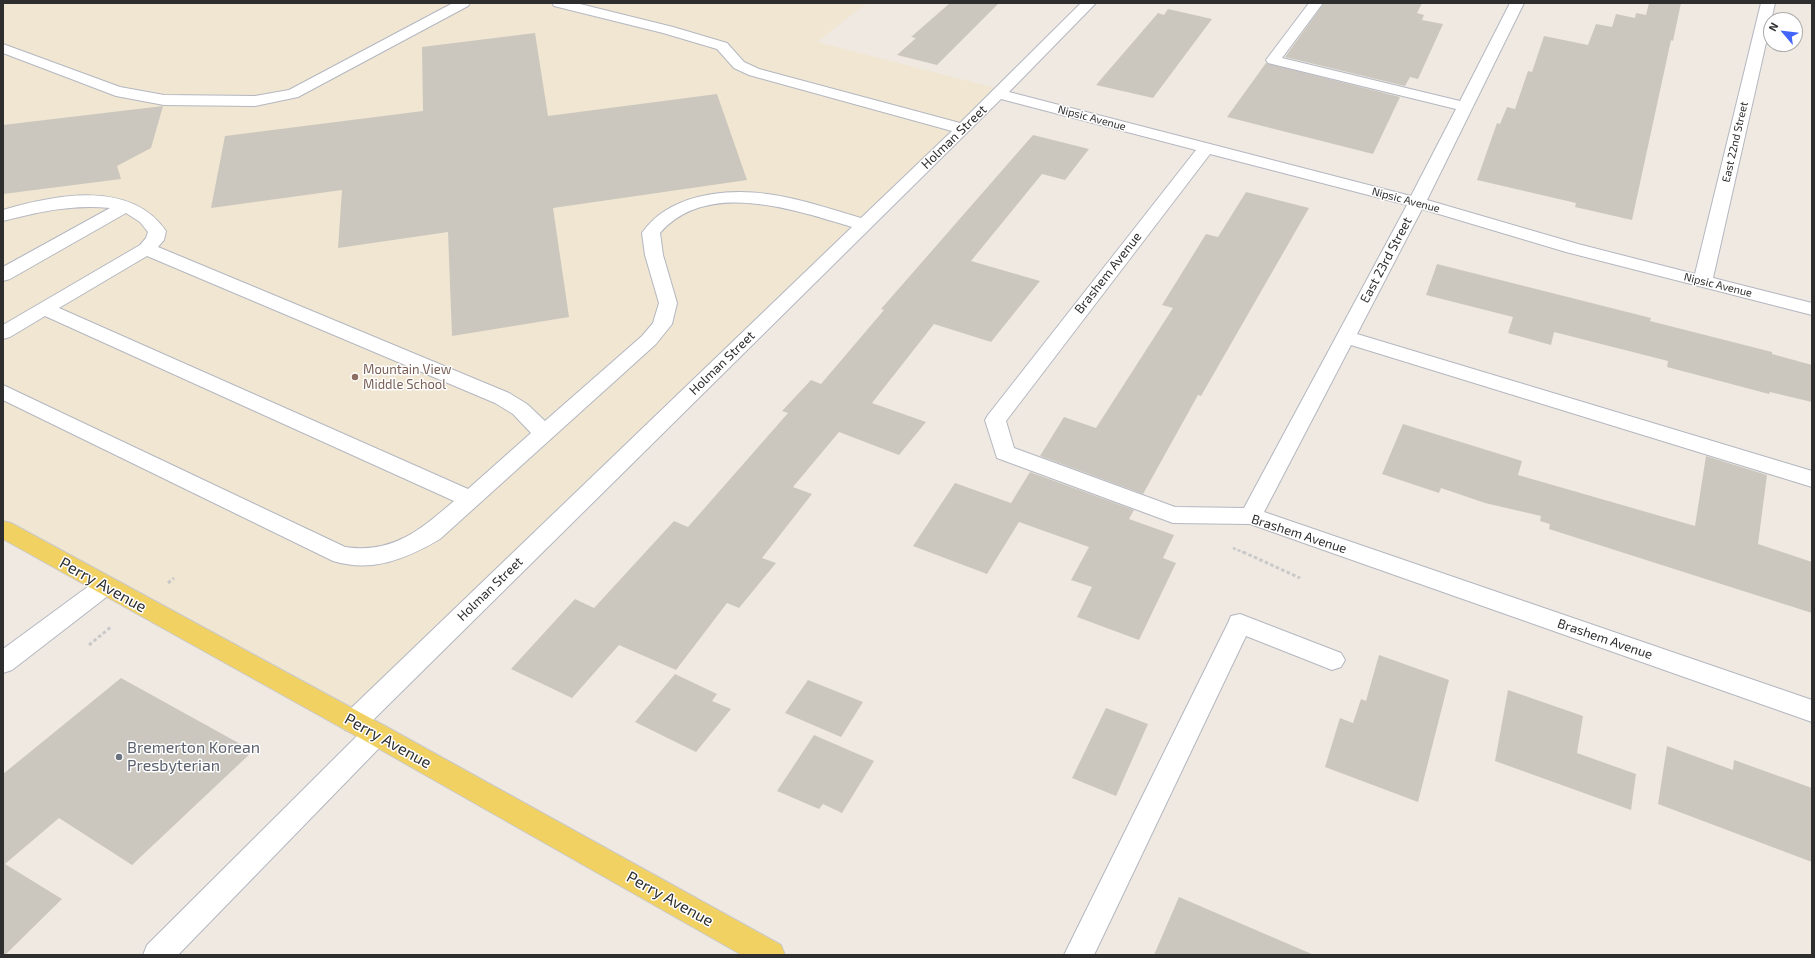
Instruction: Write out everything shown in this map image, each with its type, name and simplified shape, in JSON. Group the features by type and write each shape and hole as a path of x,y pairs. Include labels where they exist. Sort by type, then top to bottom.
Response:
{"main road":[{"name":"Perry Avenue","path":"3,530 365,728 770,955"}],"street":[{"path":"3,48 116,91 164,100 255,101 293,94 463,3"},
{"path":"559,3 698,38 722,46 739,65 754,72 963,129"},
{"name":"Holman Street","path":"158,955 365,728 864,225 999,94 1089,3"},
{"path":"1316,3 1273,60 1465,107"},
{"name":"East 23rd Street","path":"1251,516 1416,202 1517,3"},
{"name":"East 22nd Street","path":"1703,281 1768,3"},
{"name":"Nipsic Avenue","path":"999,94 1416,202 1572,248 1812,309"},
{"name":"Brashem Avenue","path":"1206,148 995,420 1005,453 1173,515 1251,516 1812,711"},
{"path":"3,392 341,555 366,558 389,553 413,545 432,533 649,340 662,324 668,303 654,255 651,233 660,222 679,209 709,202 745,198 766,199 794,204 864,225"},
{"path":"3,216 17,211 63,203 94,200 126,206 146,218 157,231 155,240 146,249 3,333"},
{"path":"3,275 126,206"},
{"path":"146,249 502,398 520,409 544,433"},
{"path":"44,309 471,499"},
{"path":"1345,337 1812,479"},
{"path":"3,663 105,586"},
{"path":"1079,955 1240,623 1332,660"}],"shaded area":[{"name":"Mountain View Middle School","path":"3,3 867,3 817,42 1003,90 354,722 3,529"}],"building":[{"path":"950,3 999,3 937,65 897,55 916,38 911,37"},
{"path":"1324,3 1422,3 1417,13 1424,15 1422,20 1443,24 1418,79 1410,77 1405,86 1285,57"},
{"path":"1649,3 1681,3 1673,41 1671,40 1632,220 1575,207 1576,203 1477,180 1497,123 1500,124 1507,107 1515,109 1528,71 1532,72 1544,36 1588,45 1596,24 1612,27 1616,14 1635,18 1636,13 1646,15"},
{"path":"1168,9 1212,19 1153,98 1096,85 1158,13 1164,15"},
{"name":"Mountain View Middle School","path":"535,33 548,116 717,94 747,180 553,208 569,317 452,336 448,232 338,248 342,190 211,208 225,136 423,111 422,47"},
{"path":"1266,63 1400,97 1373,154 1227,117"},
{"path":"163,106 151,148 117,166 121,179 3,194 3,125"},
{"path":"1033,135 1089,149 1065,180 1042,174 971,261 1040,281 991,342 934,324 872,403 926,422 899,455 839,432 793,487 812,494 762,558 776,563 739,608 727,603 676,670 619,645 572,698 511,669 575,599 594,608 674,521 688,527 788,413 782,411 811,380 821,384 884,310 881,309"},
{"path":"1246,192 1309,208 1201,396 1198,395 1143,494 1040,456 1064,417 1096,428 1173,308 1162,305 1206,234 1218,237"},
{"path":"1437,264 1651,318 1650,321 1772,352 1772,354 1812,365 1812,402 1770,392 1769,394 1667,367 1668,361 1554,332 1551,345 1508,333 1513,317 1426,295"},
{"path":"1403,424 1522,461 1518,475 1695,526 1706,456 1767,475 1758,544 1812,562 1812,613 1549,529 1550,524 1540,521 1541,516 1485,503 1441,488 1439,493 1382,474"},
{"path":"1030,472 1134,510 1129,519 1174,535 1163,558 1176,563 1139,640 1077,617 1092,587 1071,580 1089,547 1019,522 987,574 913,546 955,483 1011,503"},
{"path":"1379,655 1449,680 1418,802 1325,767 1340,718 1353,723 1361,699 1366,701"},
{"path":"675,674 717,694 712,701 731,709 696,752 635,722"},
{"path":"121,678 253,751 132,865 59,818 5,864 62,899 5,955 3,955 3,774"},
{"path":"808,680 863,702 841,737 785,713"},
{"path":"1508,690 1583,716 1577,753 1636,774 1631,810 1495,761"},
{"path":"1106,708 1148,724 1116,796 1072,778"},
{"path":"814,735 874,761 842,813 823,804 819,809 777,791"},
{"path":"1667,746 1733,770 1734,760 1812,788 1812,862 1658,804"},
{"path":"1179,897 1314,955 1154,955"}],"place":[{"name":"Mountain View Middle School","path":"355,377"},
{"name":"Bremerton Korean Presbyterian","path":"119,757"}]}
